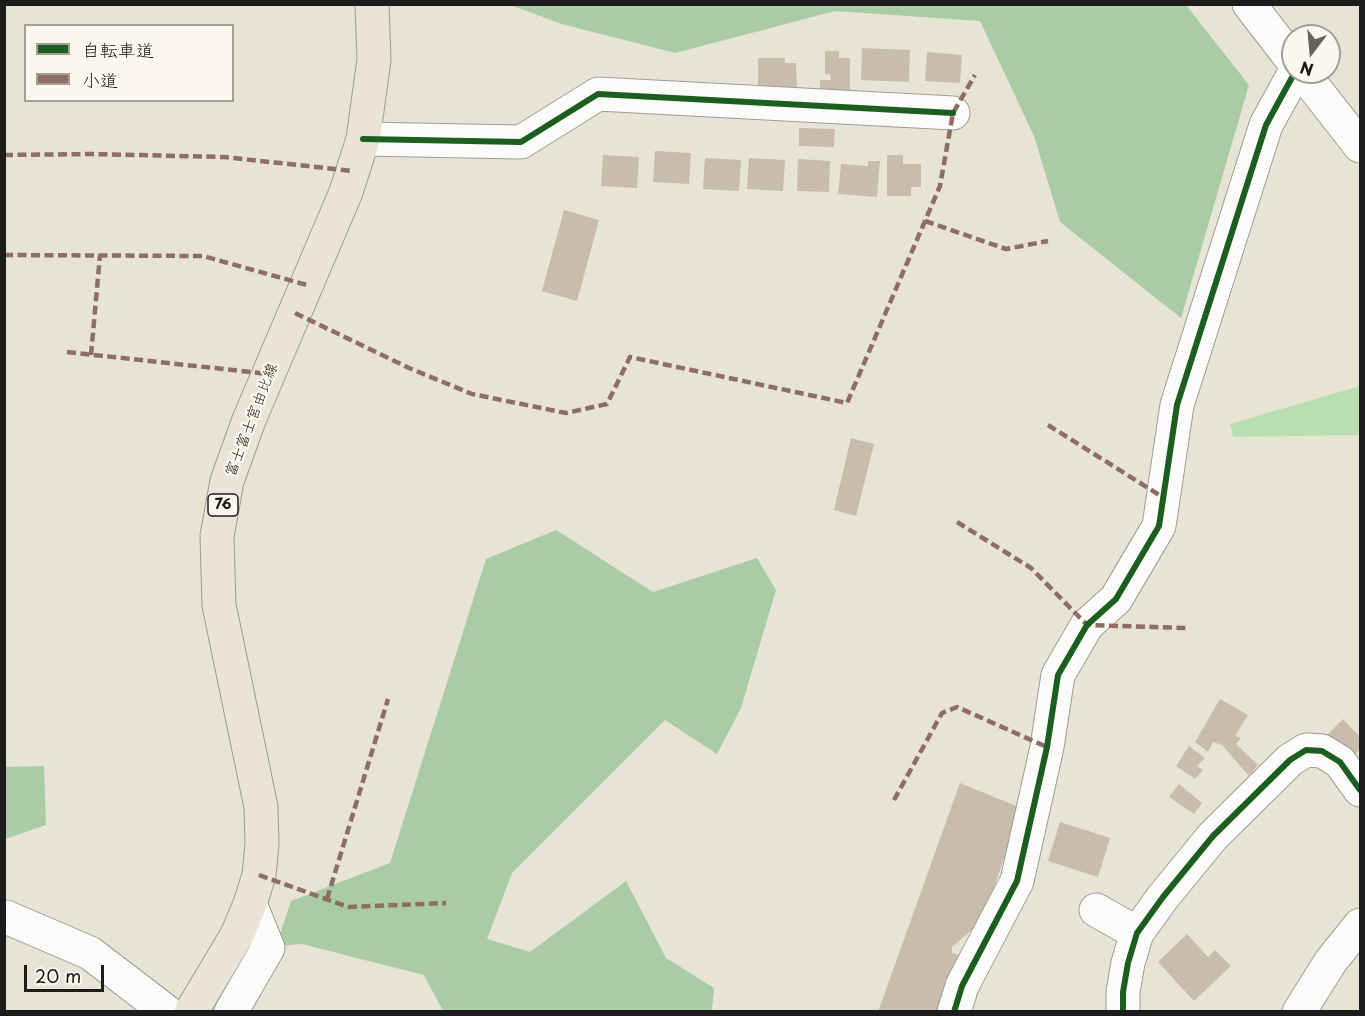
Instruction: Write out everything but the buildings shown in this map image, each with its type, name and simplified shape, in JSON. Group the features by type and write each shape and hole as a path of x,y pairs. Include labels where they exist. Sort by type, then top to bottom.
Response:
{"main road":[{"name":"富士富士宮由比線","path":"191,1011 237,935 259,875 261,854 261,807 219,605 217,536 228,481 246,430 346,192 363,139 374,60 372,4"}],"street":[{"path":"1249,4 1281,45"},
{"path":"954,1011 962,986 1017,881 1047,747 1058,675 1087,625 1116,599 1159,526 1177,405 1266,125 1288,84"},
{"path":"1311,84 1360,146"},
{"path":"363,139 521,142 598,94 954,113"},
{"path":"1123,1011 1123,992 1128,963 1137,933 1213,836 1290,760 1306,750 1322,751 1340,762 1360,790"},
{"path":"231,1011 268,948 250,904"},
{"path":"1096,910 1137,933"},
{"path":"6,917 90,953 167,1011"},
{"path":"1299,1011 1331,961 1360,925"}],"green space":[{"path":"510,5 1186,5 1249,85 1181,318 1060,222 1034,136 980,21 835,11 675,53 562,24"},
{"path":"1360,386 1360,435 1233,437 1230,424"},
{"path":"556,530 653,592 757,558 776,590 741,708 717,754 665,720 512,873 487,939 530,952 626,881 666,958 714,988 712,1011 443,1011 424,975 302,944 276,946 291,901 390,863 486,559"},
{"path":"44,766 46,825 5,839 5,767"}],"marked path":[{"path":"295,313 409,368 472,394 566,413 607,404 630,357 847,403 940,186 953,113 975,75"},
{"path":"4,155 93,154 224,157 353,171"},
{"path":"925,221 1006,249 1048,241"},
{"path":"4,255 203,256 307,285"},
{"path":"91,355 100,255"},
{"path":"67,352 269,374"},
{"path":"1048,425 1164,498"},
{"path":"957,522 1031,568 1087,625 1187,628"},
{"path":"327,899 388,699"},
{"path":"894,800 942,713 957,707 1047,747"},
{"path":"259,875 348,907 446,903"}],"cycle path":[{"path":"954,1012 962,986 1017,881 1047,747 1058,675 1087,625 1116,599 1159,526 1177,405 1266,125 1288,84"},
{"path":"363,139 521,142 598,94 953,113"},
{"path":"1123,1012 1123,992 1128,963 1137,933 1213,836 1290,760 1306,750 1322,751 1340,762 1360,790"}]}
